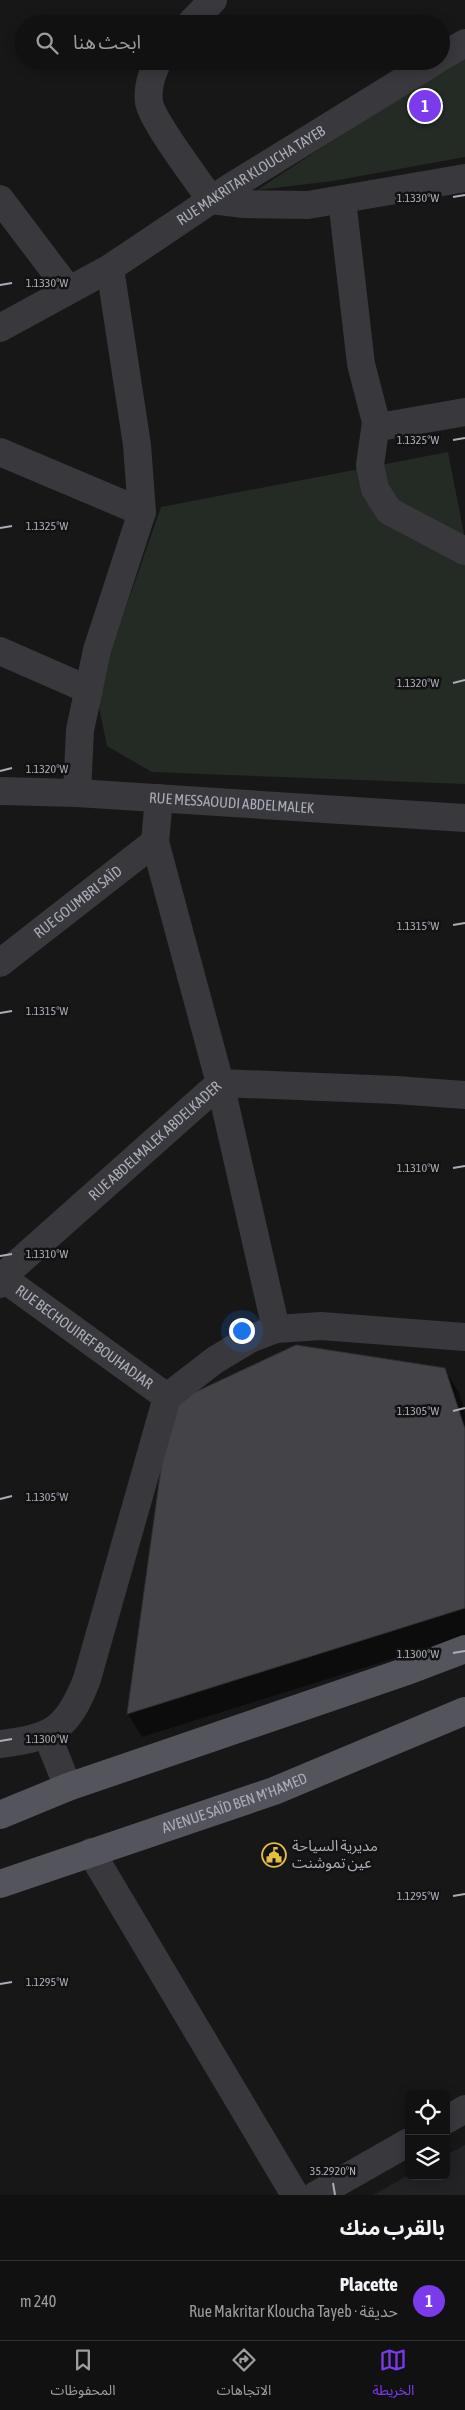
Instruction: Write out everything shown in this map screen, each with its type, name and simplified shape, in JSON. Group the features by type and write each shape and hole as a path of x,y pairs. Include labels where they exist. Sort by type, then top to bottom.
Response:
{"main road":[{"path":"0,1815 68,1788 410,1670 465,1649"},
{"name":"AVENUE SAÏD BEN M'HAMED","path":"0,1884 274,1792 465,1711"}],"street":[{"path":"199,15 213,0"},
{"path":"450,51 465,42"},
{"path":"154,70 150,78 149,103 160,125 211,200 272,205 308,205 465,178"},
{"name":"RUE MAKRITAR KLOUCHA TAYEB","path":"0,328 68,289 110,268 211,200 420,70"},
{"path":"0,199 68,289"},
{"path":"342,200 361,364 376,422 370,465 375,489 390,511 465,551"},
{"path":"77,793 79,739 97,650 142,512 137,444 110,268"},
{"path":"376,422 386,426 465,412"},
{"path":"0,452 142,512"},
{"path":"0,651 89,690"},
{"name":"RUE MESSAOUDI ABDELMALEK","path":"0,791 77,793 465,818"},
{"path":"159,798 155,842 220,1083 276,1330"},
{"name":"RUE GOUMBRI SAÏD","path":"0,963 155,842"},
{"name":"RUE ABDELMALEK ABDELKADER","path":"1,1279 220,1083 396,1090 465,1095"},
{"name":"RUE BECHOUIREF BOUHADJAR","path":"1,1279 167,1397"},
{"path":"0,1744 47,1735 66,1720 77,1706 87,1679 167,1397 215,1360 250,1339 276,1330 321,1326 465,1337"},
{"path":"47,1735 68,1788"},
{"path":"91,1852 294,2195"},
{"path":"450,2118 465,2110"},
{"path":"316,2195 405,2144"}],"shaded area":[{"path":"465,54 465,157 333,181 257,190 441,70 450,70 450,64"},
{"path":"448,452 465,539 465,784 152,772 107,746 96,693 161,507"},
{"path":"465,2145 465,2195 373,2195 405,2177 405,2180 450,2180 450,2153"}],"building":[{"path":"296,1345 445,1368 465,1429 465,1608 127,1714 170,1404"}],"place":[{"name":"Placette","path":"425,106"},
{"name":"مديرية السياحة عين تموشنت","path":"274,1855"}]}
